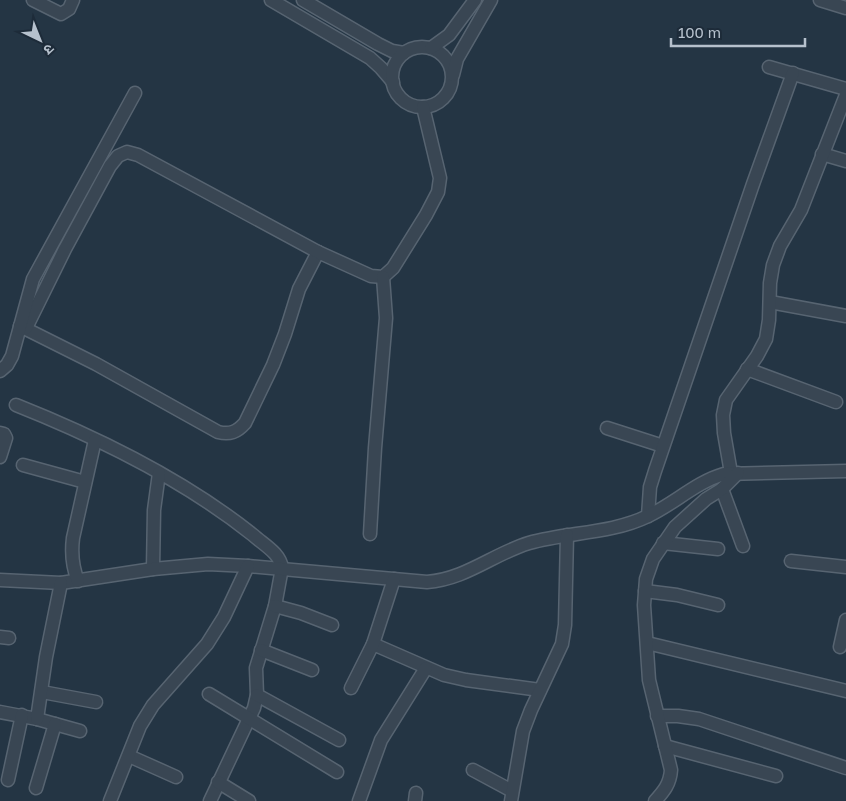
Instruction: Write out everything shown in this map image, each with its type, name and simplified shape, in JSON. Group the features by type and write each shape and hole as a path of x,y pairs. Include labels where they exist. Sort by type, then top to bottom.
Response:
{"street":[{"path":"33,0 61,14 68,9 73,0"},
{"path":"270,0 370,58 393,82 400,96 406,102 423,107 433,105 442,99 448,91 457,59 491,0"},
{"path":"303,0 378,44 392,51 404,53"},
{"path":"431,48 450,35 475,0"},
{"path":"820,0 846,8"},
{"path":"393,82 393,72 397,61 404,53 422,47 431,48 447,60 452,78"},
{"path":"769,67 846,88"},
{"path":"648,516 650,487 663,446 793,74"},
{"path":"23,327 33,278 135,93"},
{"path":"735,473 724,433 723,414 726,400 757,356 766,339 773,265 780,246 801,210 846,95"},
{"path":"0,371 7,365 12,356 23,327 110,166 118,156 127,152 138,155 196,185 318,252 371,276 383,277 393,268 438,192 440,178 423,107"},
{"path":"822,154 846,161"},
{"path":"23,327 218,432 225,434 233,433 245,423 273,365 299,289 318,252"},
{"path":"370,534 386,318 383,277"},
{"path":"770,302 846,316"},
{"path":"747,369 836,402"},
{"path":"16,406 95,440 195,493 275,553 281,563 282,568 275,606 256,668 257,695 254,708 210,801"},
{"path":"607,428 663,446"},
{"path":"0,433 4,434 6,438 0,457"},
{"path":"78,581 71,553 72,538 95,440"},
{"path":"23,466 85,482"},
{"path":"0,580 61,583 153,569 208,564 282,568 427,582 444,581 459,576 504,552 530,543 616,527 648,516 710,478 735,473 846,471"},
{"path":"153,569 154,510 159,473"},
{"path":"655,801 667,787 671,778 671,770 649,680 644,605 646,579 663,543 675,528 706,499 722,489 735,473"},
{"path":"722,489 743,546"},
{"path":"473,770 511,796 523,731 562,644 565,625 567,535"},
{"path":"663,543 718,549"},
{"path":"791,561 846,567"},
{"path":"110,801 140,726 153,705 207,644 220,624 248,566"},
{"path":"351,688 373,644 394,579"},
{"path":"38,719 46,657 61,583"},
{"path":"645,591 677,595 718,605"},
{"path":"275,606 332,625"},
{"path":"840,647 846,620"},
{"path":"647,643 846,691"},
{"path":"373,644 444,675 466,680 540,690"},
{"path":"261,650 312,670"},
{"path":"360,801 381,740 426,668"},
{"path":"42,692 96,702"},
{"path":"209,694 337,772"},
{"path":"257,695 339,740"},
{"path":"0,712 22,715 80,731"},
{"path":"8,780 22,715"},
{"path":"657,716 678,716 698,719 846,768"},
{"path":"36,788 55,724"},
{"path":"665,746 776,776"},
{"path":"129,756 176,777"},
{"path":"218,782 249,801"}]}
